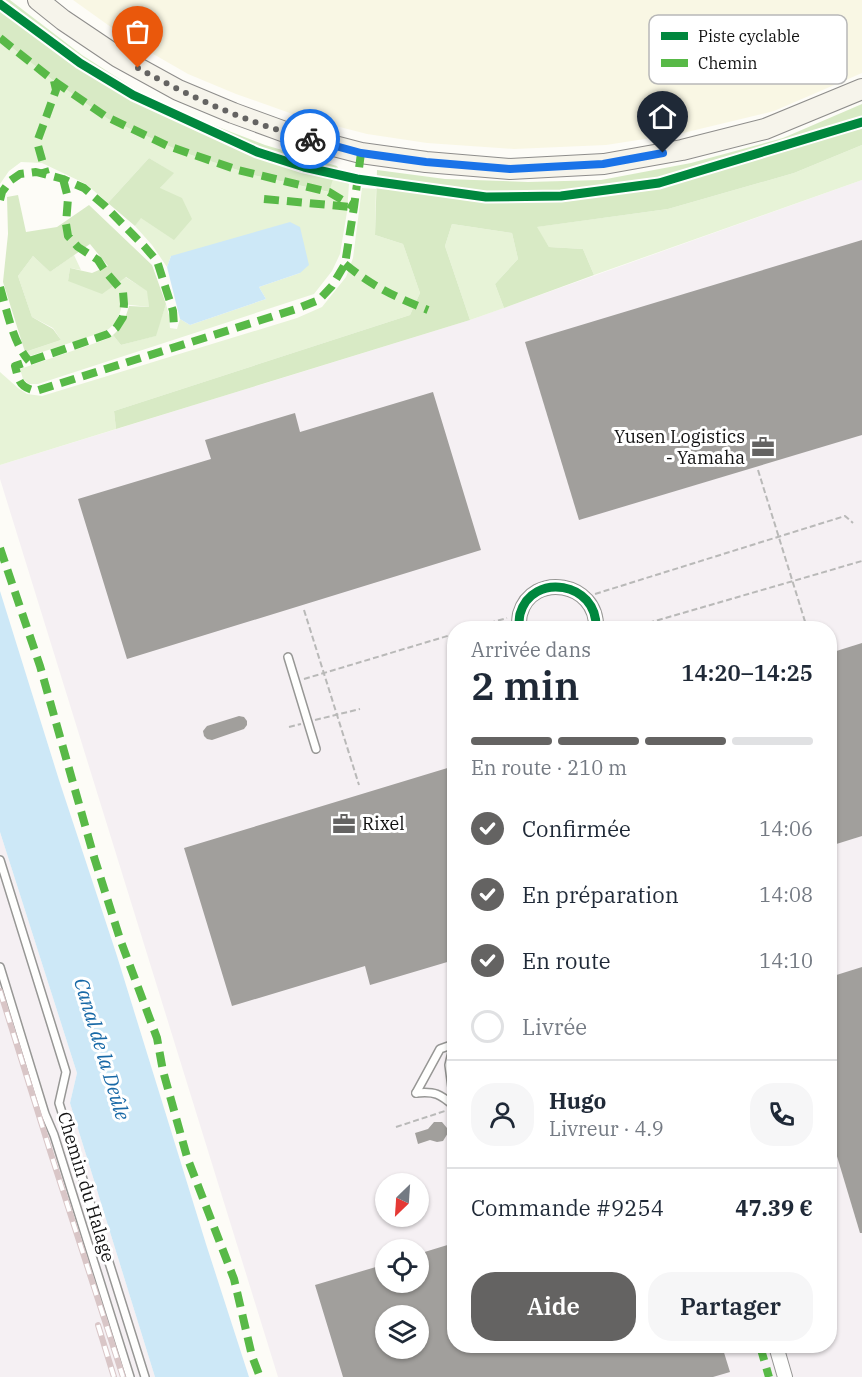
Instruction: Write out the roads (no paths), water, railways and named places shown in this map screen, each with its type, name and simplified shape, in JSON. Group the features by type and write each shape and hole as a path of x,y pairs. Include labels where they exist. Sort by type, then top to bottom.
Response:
{"main road":[{"path":"38,0 118,57 178,90 233,113 296,136 361,153 426,162 510,169 603,164 682,150 765,129 862,89"}],"street":[{"path":"520,621 526,602 534,594 545,588 557,586 572,589 584,598 590,604 595,621"},
{"path":"778,1353 785,1377"}],"lane":[{"path":"288,657 316,749"},
{"name":"Chemin du Halage","path":"0,860 66,1072 59,1103 145,1377"},
{"path":"0,966 130,1377"},
{"path":"447,1046 440,1048 416,1093 428,1092 447,1099"}],"water":[{"path":"290,222 300,227 309,265 300,273 259,287 266,299 190,325 180,319 167,267 171,256"},
{"name":"Canal de la Deûle","path":"0,591 249,1377 155,1377 70,1103 77,1073 0,832"}],"railway":[{"path":"0,991 123,1377"},
{"path":"98,1325 114,1377"}],"place":[{"name":"Yusen Logistics - Yamaha","path":"763,447"},
{"name":"Rixel","path":"344,824"}]}
